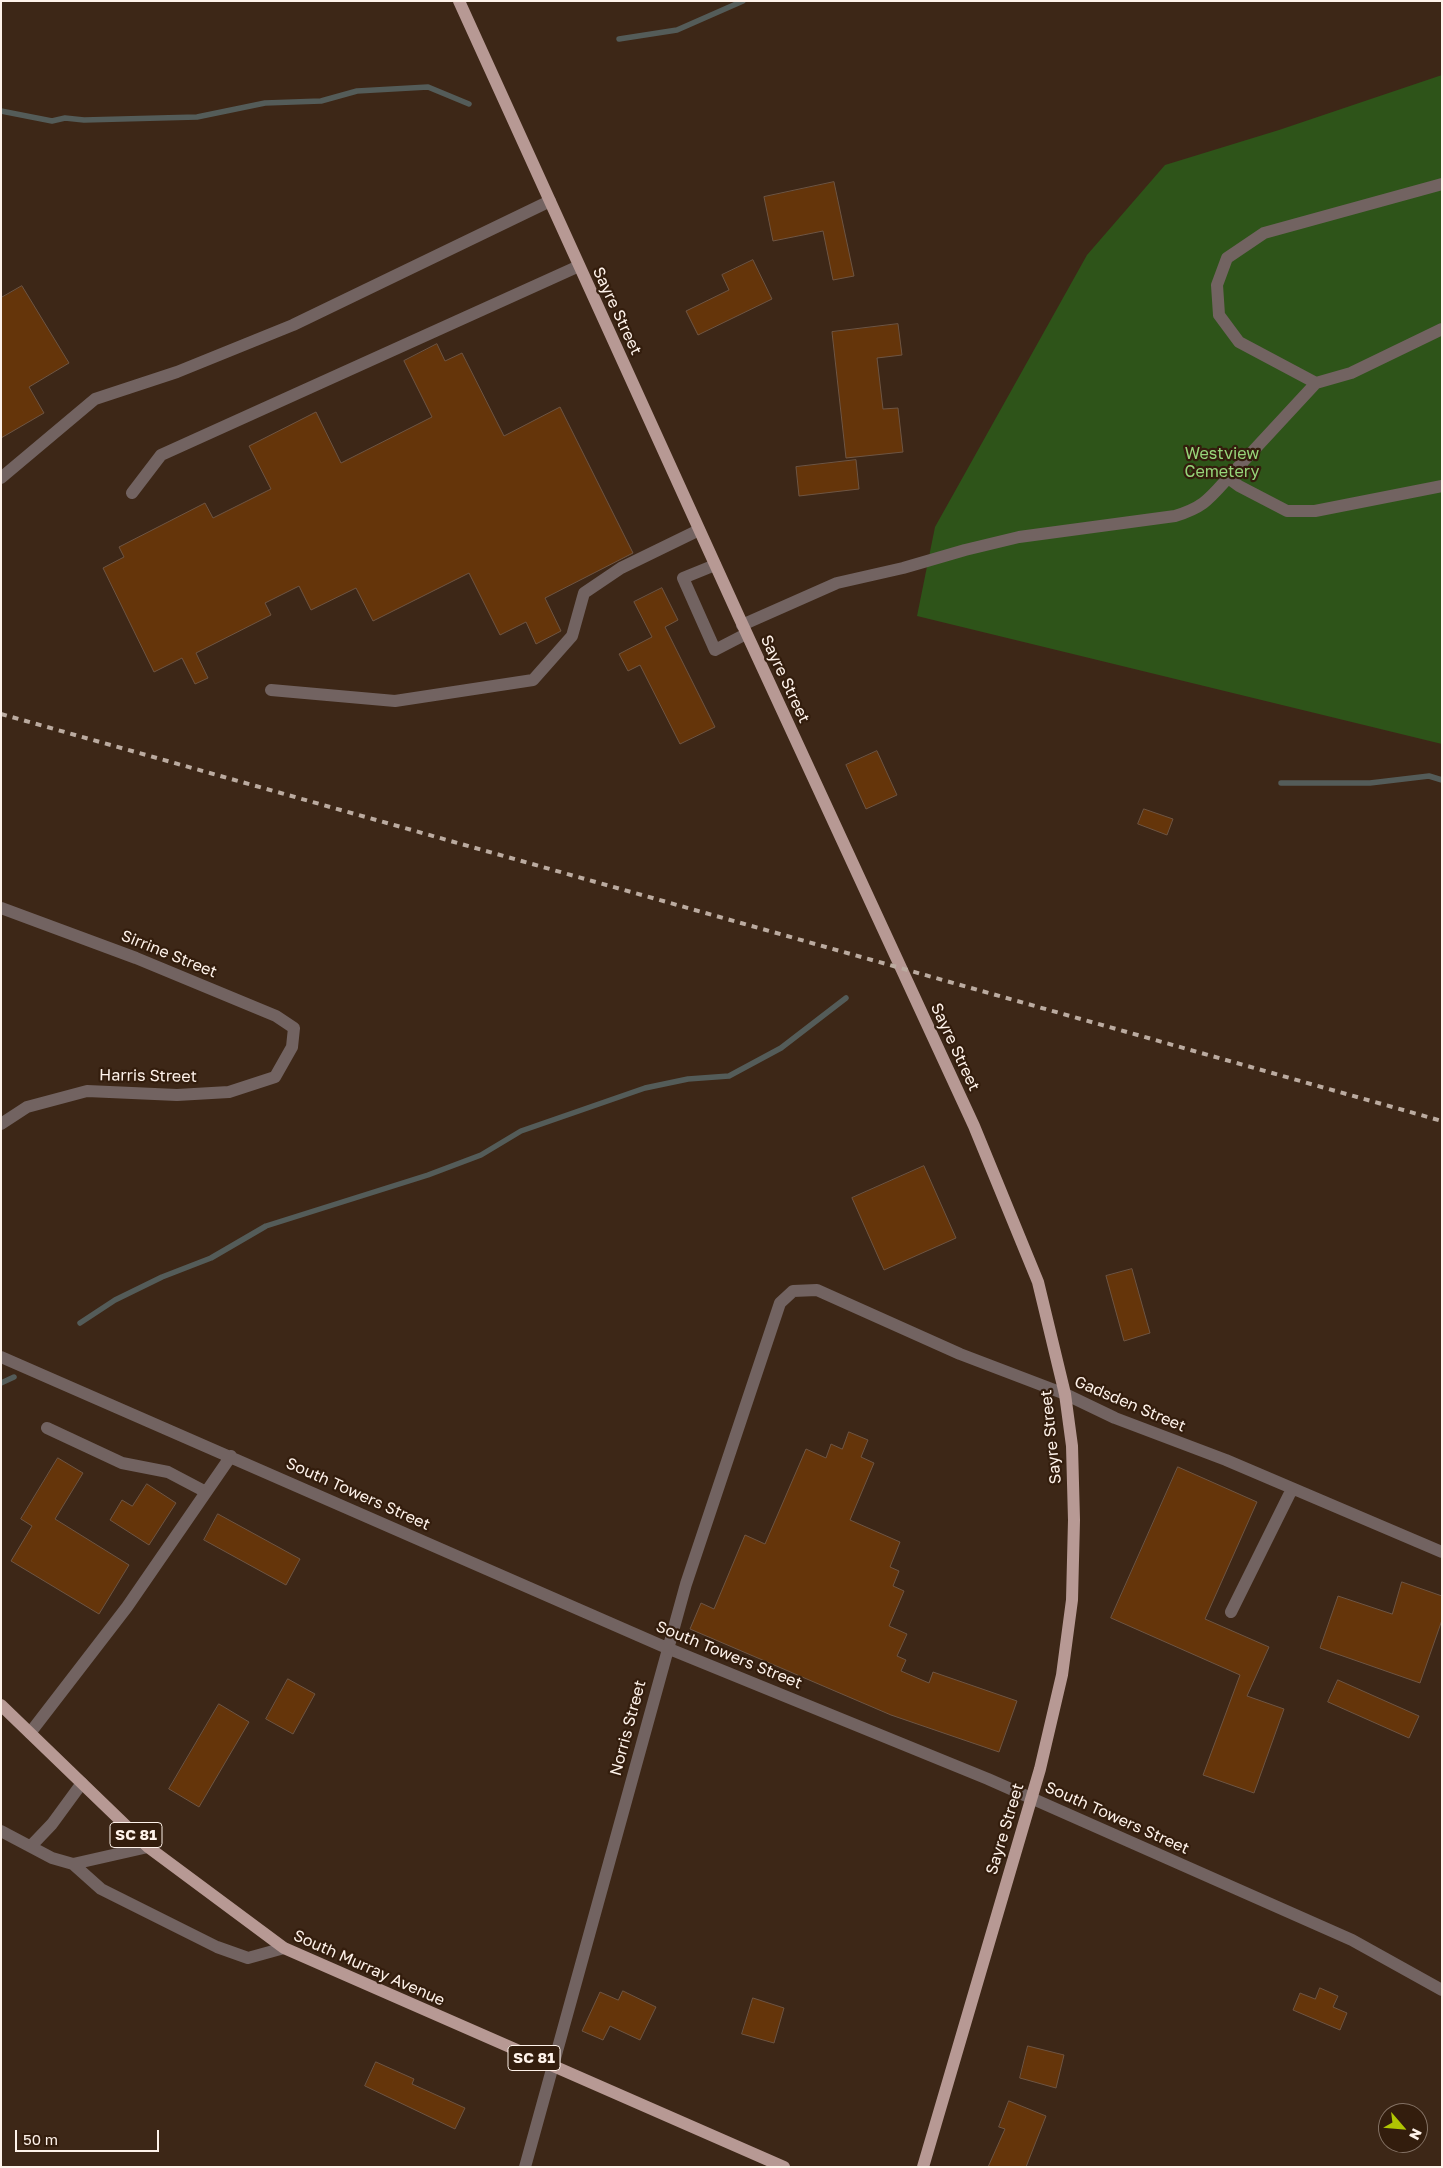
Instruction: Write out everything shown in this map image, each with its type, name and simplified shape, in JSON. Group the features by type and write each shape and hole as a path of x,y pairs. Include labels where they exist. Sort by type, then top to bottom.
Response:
{"main road":[{"name":"Sayre Street","path":"459,1 744,629 974,1126 1038,1282 1065,1394 1072,1446 1074,1520 1072,1600 1062,1675 1040,1769 923,2167"},
{"name":"South Murray Avenue","path":"1,1705 148,1847 284,1948 784,2167"}],"street":[{"path":"1316,383 1239,342 1219,315 1217,285 1227,258 1264,233 1442,184"},
{"path":"1,478 95,399 177,372 293,325 550,202"},
{"path":"132,493 161,455 579,266"},
{"path":"715,565 683,578 715,650 744,629 837,583 903,568 1020,537 1175,516 1206,503 1316,383 1351,373 1442,329"},
{"path":"1228,478 1239,486 1287,511 1315,511 1442,486"},
{"path":"271,690 395,701 533,680 572,636 584,593 620,568 699,530"},
{"name":"Sirrine Street","path":"1,908 136,958 276,1016 294,1028 292,1047 287,1056"},
{"name":"Harris Street","path":"1,1124 27,1107 87,1091 177,1095 229,1092 275,1077 287,1056"},
{"name":"Gadsden Street","path":"780,1303 793,1291 817,1290 960,1354 1065,1394 1114,1418 1226,1460 1442,1552"},
{"name":"Norris Street","path":"525,2167 667,1648 686,1584 780,1303"},
{"name":"South Towers Street","path":"1,1357 667,1648 1031,1798 1352,1940 1442,1990"},
{"path":"47,1428 122,1463 168,1472 206,1492"},
{"path":"30,1733 127,1607 231,1456"},
{"path":"1231,1612 1292,1489"},
{"path":"31,1846 52,1824 82,1783"},
{"path":"1,1831 52,1858 73,1864 100,1889 217,1947 248,1958 284,1948"},
{"path":"73,1864 148,1847"}],"green space":[{"name":"Westview Cemetery","path":"1442,75 1442,744 917,616 935,527 1087,255 1165,165 1279,130"}],"building":[{"path":"834,182 854,276 833,280 823,231 773,241 764,197"},
{"path":"753,260 772,299 698,335 686,311 729,290 722,275"},
{"path":"22,286 69,363 29,387 44,413 1,438 1,298"},
{"path":"898,324 902,355 877,358 883,409 898,408 903,452 846,458 832,332"},
{"path":"437,344 445,361 462,353 504,436 560,407 633,553 545,598 561,631 536,644 526,622 500,635 469,573 373,621 356,588 311,610 299,586 265,603 271,615 196,653 208,678 195,684 182,658 154,672 103,568 124,557 119,547 205,503 213,518 271,489 249,446 316,412 341,463 432,417 404,361"},
{"path":"856,460 859,489 799,496 796,467"},
{"path":"662,588 678,620 665,627 715,727 680,744 640,665 628,671 619,654 652,637 634,602"},
{"path":"877,751 897,795 866,809 846,765"},
{"path":"1144,809 1173,819 1167,835 1138,824"},
{"path":"924,1166 956,1238 884,1270 852,1198"},
{"path":"1132,1269 1150,1333 1124,1341 1106,1276"},
{"path":"849,1432 868,1440 861,1457 874,1463 850,1520 900,1542 890,1567 899,1571 893,1586 904,1591 889,1626 907,1634 897,1656 906,1660 901,1671 929,1683 933,1672 1017,1701 999,1752 891,1715 690,1629 701,1603 714,1609 745,1535 765,1544 806,1449 826,1458 831,1444 842,1449"},
{"path":"58,1458 83,1473 55,1519 129,1565 99,1614 11,1561 32,1526 21,1519"},
{"path":"1178,1467 1257,1502 1205,1619 1269,1647 1247,1696 1284,1709 1254,1793 1203,1775 1240,1675 1111,1618"},
{"path":"147,1484 176,1503 149,1545 110,1520 122,1500 132,1506"},
{"path":"218,1514 300,1559 286,1585 204,1540"},
{"path":"1402,1582 1442,1596 1442,1620 1420,1683 1320,1648 1338,1596 1392,1614"},
{"path":"288,1679 315,1694 293,1734 266,1719"},
{"path":"1338,1680 1419,1716 1409,1738 1328,1702"},
{"path":"219,1704 249,1722 199,1807 169,1789"},
{"path":"1320,1988 1338,1996 1333,2007 1347,2013 1340,2030 1293,2010 1300,1993 1315,1999"},
{"path":"623,1991 656,2007 640,2040 610,2026 603,2040 582,2031 600,1992 618,2000"},
{"path":"753,1998 784,2008 774,2043 742,2034"},
{"path":"1028,2046 1064,2055 1056,2088 1020,2078"},
{"path":"376,2062 414,2079 412,2084 465,2108 455,2129 365,2086"},
{"path":"1009,2101 1046,2116 1026,2167 988,2167 1005,2129 999,2127"}],"waterway":[{"path":"619,39 677,30 743,1"},
{"path":"1,111 52,121 65,118 84,120 197,117 265,103 321,101 357,91 428,87 469,104"},
{"path":"1281,783 1370,783 1429,776 1442,780"},
{"path":"80,1323 115,1300 162,1277 211,1258 266,1226 428,1175 481,1155 521,1131 645,1088 688,1079 729,1076 781,1048 846,998"},
{"path":"1,1383 14,1377"}],"railway":[{"path":"1,714 1442,1121"}]}
